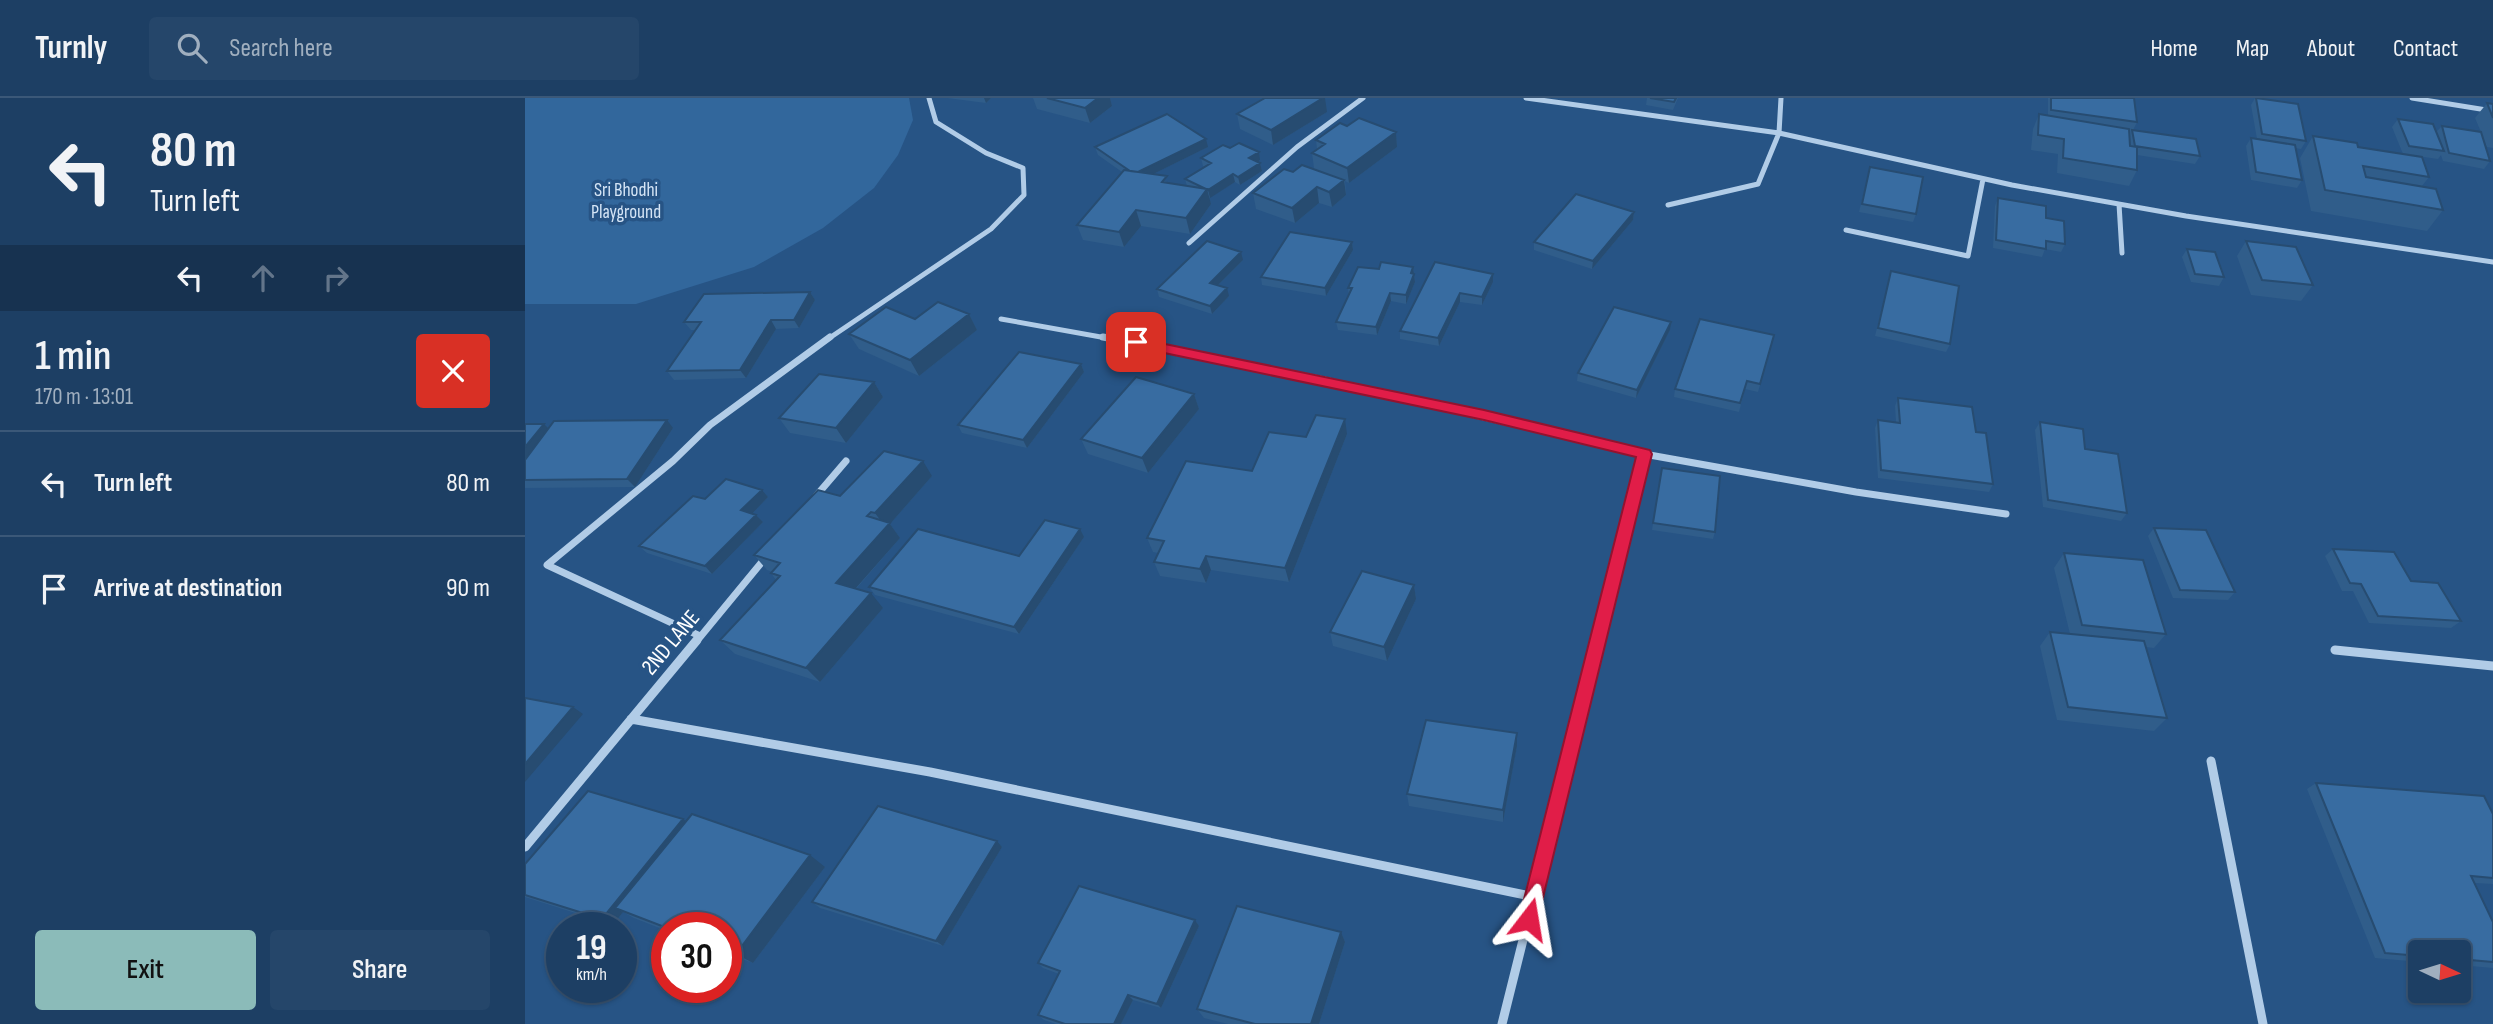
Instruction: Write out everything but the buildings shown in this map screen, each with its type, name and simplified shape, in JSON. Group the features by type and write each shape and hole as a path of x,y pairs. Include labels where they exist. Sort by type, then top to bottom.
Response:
{"street":[{"path":"700,636 547,565 673,461 710,425 864,312 953,257 991,229 1024,195 1023,168 986,153 936,122 929,98"},
{"path":"1189,243 1297,147 1363,98"},
{"path":"1526,98 1779,133 1983,179 2119,204 2493,262"},
{"path":"1668,205 1758,184 1779,133 1781,98"},
{"path":"2412,98 2493,111"},
{"path":"1846,230 1968,256 1983,179"},
{"path":"2119,204 2122,253"},
{"path":"1001,319 1109,337 1484,415 1644,454 1856,492 2006,514"},
{"path":"1502,1024 1644,454"},
{"path":"811,502 846,461"},
{"name":"2ND LANE","path":"525,847 769,554"},
{"path":"2335,650 2493,666"},
{"path":"631,719 930,772 1535,897"},
{"path":"2211,761 2263,1024"}],"green space":[{"name":"Sri Bhodhi Playground","path":"525,98 909,98 913,120 898,155 874,188 823,228 754,267 636,304 525,304"}],"route":[{"path":"1136,342 1484,415 1644,454 1529,919"}]}
